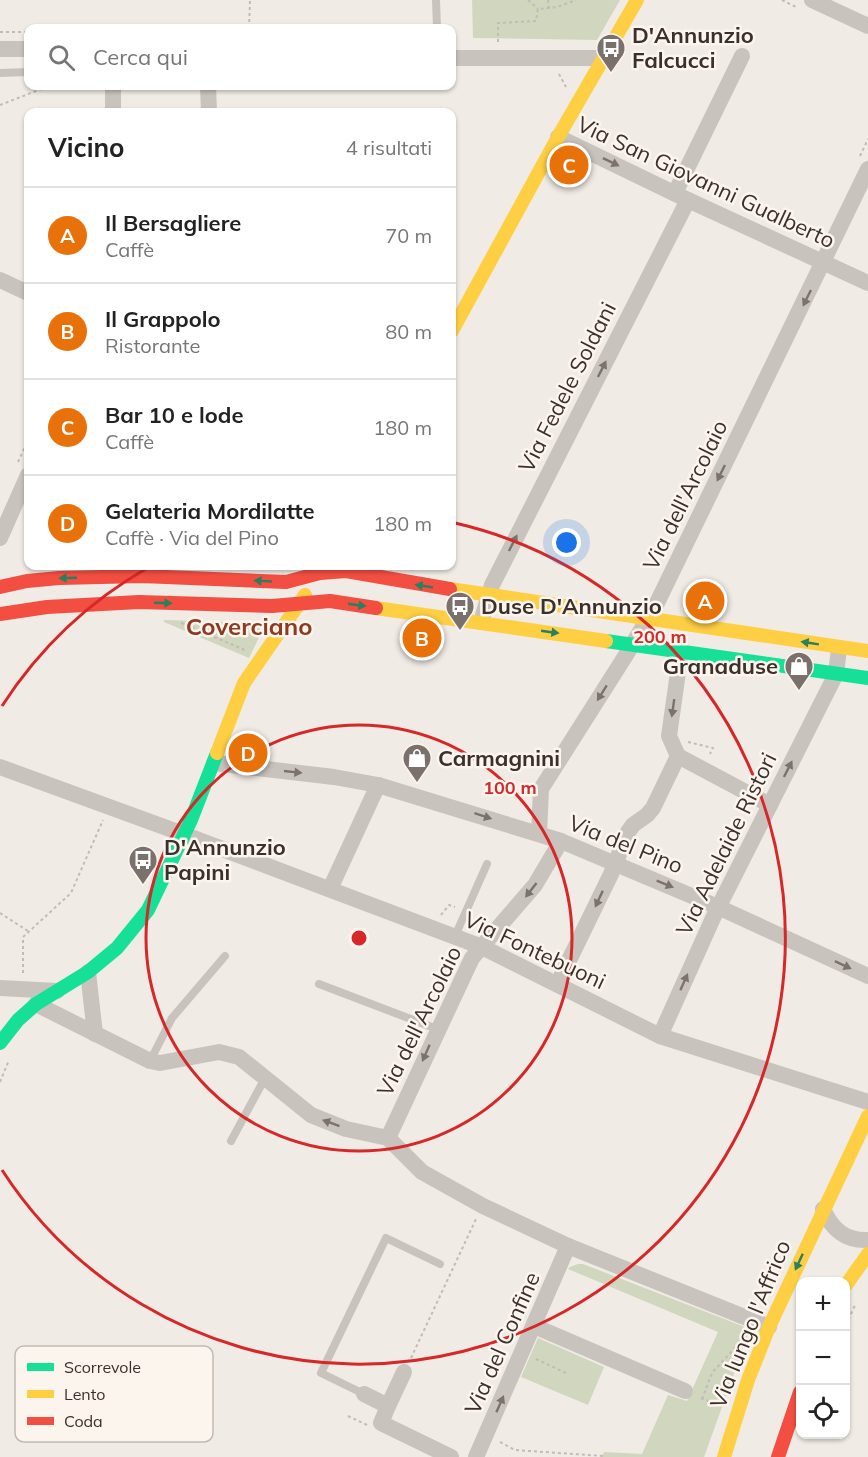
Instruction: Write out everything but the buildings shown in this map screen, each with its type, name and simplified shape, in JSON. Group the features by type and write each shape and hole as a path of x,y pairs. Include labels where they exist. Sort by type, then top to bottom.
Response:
{"main road":[{"path":"456,324 558,137 637,0"},
{"path":"0,587 27,581 144,571 286,582 319,570"},
{"path":"1,1035 36,1004 88,972 123,942 140,922 159,891 185,835 244,683 321,570"},
{"path":"334,570 488,596 868,651"},
{"path":"0,614 47,607 139,602 272,606 330,601 868,678"},
{"name":"Via lungo l'Affrico","path":"724,1457 748,1380 769,1327 868,1116"},
{"path":"850,1280 868,1254"},
{"path":"778,1457 796,1406"}],"street":[{"path":"812,0 868,26"},
{"path":"0,49 24,49"},
{"name":"Via Fedele Soldani","path":"481,622 488,596 681,196 742,56"},
{"path":"456,58 603,58"},
{"path":"113,90 114,108"},
{"path":"208,90 209,108"},
{"name":"Via San Giovanni Gualberto","path":"558,137 868,283"},
{"name":"Via dell'Arcolaio","path":"539,834 541,789 648,619 868,169"},
{"path":"0,280 24,291"},
{"path":"0,538 24,485"},
{"path":"139,602 144,571"},
{"path":"836,674 839,648"},
{"path":"681,651 669,736 681,749 770,805"},
{"name":"Via Adelaide Ristori","path":"660,1036 718,907 836,674"},
{"path":"558,983 630,828 653,808 681,749"},
{"name":"Via del Pino","path":"214,763 334,777 378,785 561,841 718,907 868,976"},
{"name":"Via Fontebuoni","path":"0,767 482,946 660,1036 868,1102"},
{"path":"330,889 378,785"},
{"name":"Via dell'Arcolaio","path":"388,1138 472,958 535,885 561,841"},
{"path":"88,972 95,1034"},
{"path":"0,988 57,991"},
{"path":"36,1004 155,1062 210,1053 226,1053 239,1057 304,1109 325,1122 388,1138 422,1172 483,1206 568,1246 769,1327"},
{"path":"824,1209 831,1225 839,1233 852,1239 868,1240"},
{"name":"Via del Confine","path":"476,1457 568,1246"},
{"path":"534,1326 685,1391"},
{"path":"404,1372 381,1423 451,1457"},
{"path":"364,1394 388,1406"}],"lane":[{"path":"436,0 437,24"},
{"path":"0,73 24,72"},
{"path":"455,936 487,864"},
{"path":"155,1062 172,1018 225,956"},
{"path":"319,984 437,1029"},
{"path":"231,1140 265,1078"},
{"path":"364,1394 321,1373 386,1238 440,1264"}],"path":[{"path":"249,0 249,24"},
{"path":"528,0 538,9 576,0"},
{"path":"548,0 549,8"},
{"path":"498,43 498,23 536,21 538,9"},
{"path":"0,32 24,32"},
{"path":"1,103 38,90"},
{"path":"176,621 254,653"},
{"path":"681,749 713,748 709,758"},
{"path":"23,975 23,937 71,893 103,820"},
{"path":"441,915 449,905 466,912"},
{"path":"0,913 29,932"},
{"path":"0,1082 12,1053"},
{"path":"404,1372 483,1206"},
{"path":"702,1399 712,1373 743,1339"},
{"path":"528,1356 567,1373"},
{"path":"685,1391 724,1408"},
{"path":"493,1439 515,1450 603,1456"}],"green space":[{"path":"472,0 620,0 597,40 473,38"},
{"path":"164,620 266,623 249,658 164,622"},
{"path":"578,1264 750,1329 704,1457 602,1457 604,1452 642,1454 668,1395 687,1401 718,1332 568,1269"},
{"path":"538,1338 604,1367 588,1405 521,1377"}],"traffic: fast":[{"path":"606,641 868,678"},
{"path":"0,1043 18,1020 36,1004 88,972 117,948 148,910 191,820 217,753"}],"traffic: slow":[{"path":"456,324 558,137 637,0"},
{"path":"450,589 868,651"},
{"path":"217,753 244,683 305,595"},
{"path":"376,608 606,641"},
{"path":"724,1457 748,1380 769,1327 868,1116"},
{"path":"850,1279 868,1254"}],"traffic: jam":[{"path":"0,587 27,581 59,578 142,576 286,582 320,573 346,571 450,589"},
{"path":"0,614 47,607 139,602 272,606 330,601 376,608"},
{"path":"778,1457 796,1404"}],"place":[{"name":"D'Annunzio Falcucci","path":"611,74"},
{"name":"Bar 10 e lode","path":"569,165"},
{"name":"Il Bersagliere","path":"705,601"},
{"name":"Duse D'Annunzio","path":"460,632"},
{"name":"Il Grappolo","path":"422,638"},
{"name":"Granaduse","path":"799,692"},
{"name":"Gelateria Mordilatte","path":"248,753"},
{"name":"Carmagnini","path":"417,784"},
{"name":"D'Annunzio Papini","path":"143,886"}],"district":[{"name":"Coverciano","path":"249,626"}]}
